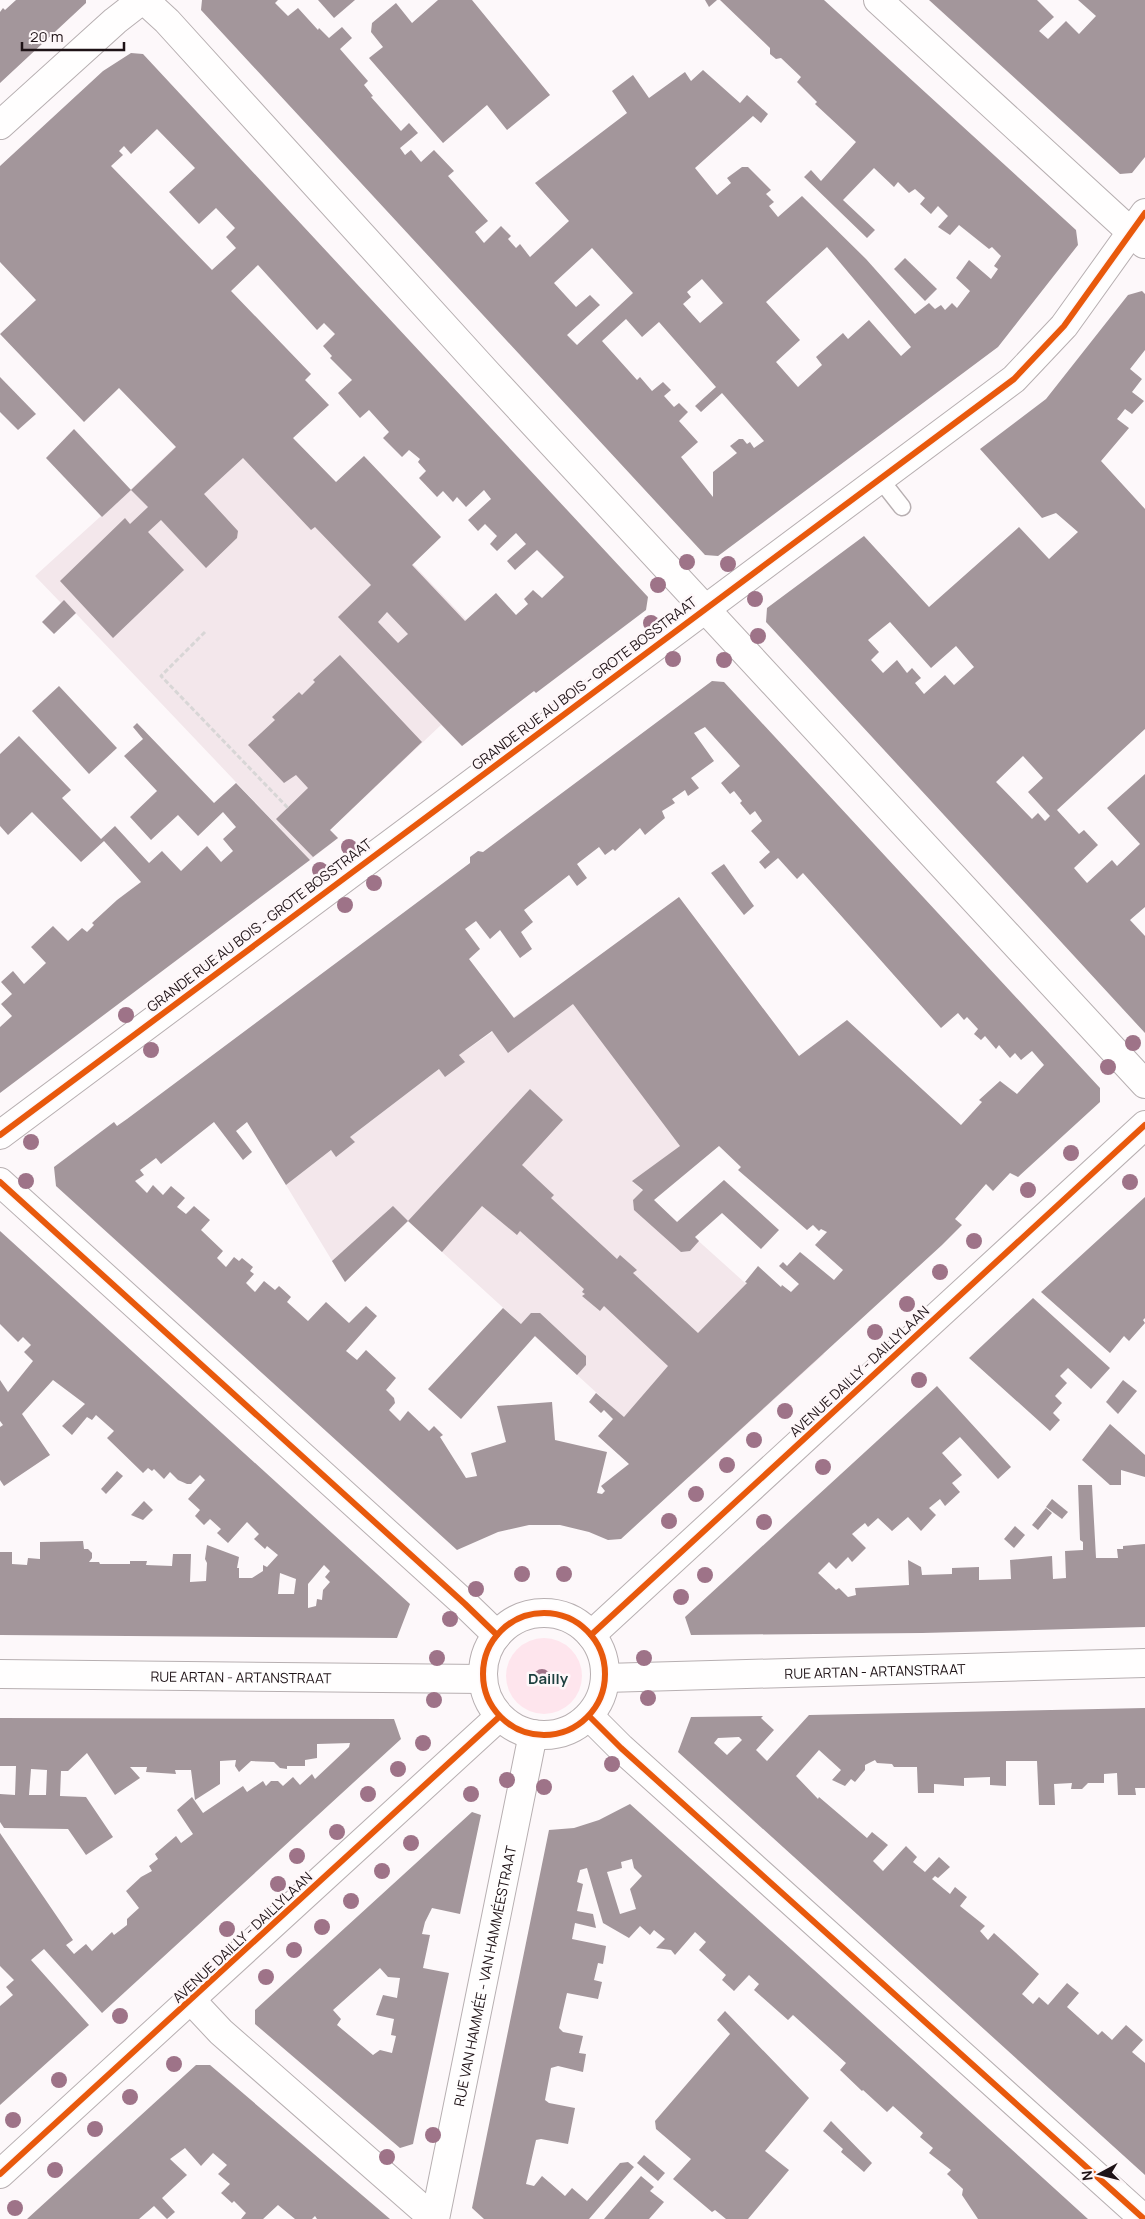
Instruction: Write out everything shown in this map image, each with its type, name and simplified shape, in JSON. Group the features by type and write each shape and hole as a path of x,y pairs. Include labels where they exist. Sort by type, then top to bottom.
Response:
{"street":[{"path":"0,125 115,21 143,0 167,21 1145,1084"},
{"path":"878,0 1140,230"},
{"name":"GRANDE RUE AU BOIS - GROTE BOSSTRAAT","path":"0,1135 1014,378 1064,326 1140,230"},
{"name":"AVENUE DAILLY - DAILLYLAAN","path":"591,1635 1145,1125"},
{"path":"0,1182 466,1604 497,1635"},
{"path":"542,1612 570,1618 591,1635 602,1654 605,1678 600,1699 589,1716 574,1728 553,1735 533,1734 515,1728 499,1716 487,1698 483,1679 486,1655 497,1635 516,1619 542,1612"},
{"name":"RUE ARTAN - ARTANSTRAAT","path":"605,1678 1145,1663"},
{"name":"RUE ARTAN - ARTANSTRAAT","path":"0,1674 483,1679"},
{"name":"AVENUE DAILLY - DAILLYLAAN","path":"0,2174 192,2000 499,1716"},
{"path":"589,1716 621,1748 1144,2219"},
{"name":"RUE VAN HAMMÉE - VAN HAMMÉESTRAAT","path":"435,2219 533,1734"},
{"path":"192,2000 220,2032 435,2219"}],"lane":[{"path":"880,479 902,507"}],"path":[{"path":"205,632 161,676 288,808"}],"shaded area":[{"path":"241,384 534,691 462,746 441,725 330,830 338,838 310,860 64,601 61,603 35,576 102,517"},
{"path":"679,897 799,1056 633,1182 824,1354 689,1477 408,1221 345,1282 286,1185 331,1150 336,1156 354,1143 350,1137 439,1069 464,1062 459,1055 560,985"},
{"path":"544,1638 558,1641 571,1649 579,1662 582,1676 579,1690 571,1703 558,1711 544,1714 530,1711 517,1703 509,1690 506,1676 509,1662 517,1649 530,1641"}],"building":[{"path":"16,0 86,0 86,3 0,83 0,12"},
{"path":"202,0 278,0 275,3 288,16 298,8 318,30 319,28 329,38 342,27 352,38 340,49 368,81 364,85 373,96 371,97 401,131 409,123 418,133 400,148 405,155 411,150 421,162 434,150 454,171 448,176 488,221 475,232 484,243 501,226 511,236 508,239 516,248 520,244 530,257 569,221 535,183 627,113 612,91 633,75 649,98 685,72 691,81 703,70 740,103 747,95 768,114 761,123 753,116 695,168 717,195 731,183 727,178 742,167 748,167 771,190 766,194 774,202 769,206 778,217 802,196 866,259 915,314 929,303 935,309 941,305 945,310 952,303 957,308 970,291 956,278 969,260 991,279 998,269 994,266 1001,256 992,247 989,249 959,225 950,235 938,227 948,216 938,206 931,214 920,204 925,198 915,189 909,193 898,182 894,187 874,168 843,200 875,230 867,238 804,177 811,170 821,181 856,142 815,104 817,102 797,82 801,77 781,58 776,59 770,54 770,48 720,0 824,0 1076,230 1078,245 998,347 718,556 705,555 201,10","holes":["827,247 911,347 901,356 869,320 848,339 843,333 816,357 822,365 798,387 776,362 800,340 766,302","592,248 633,293 577,345 567,335 600,305 590,295 576,307 554,283","702,279 723,303 700,323 683,304 691,297 687,292","626,319 642,337 659,322 716,387 695,406 701,412 722,393 764,441 754,448 750,442 747,444 743,439 739,439 730,446 737,453 713,472 713,497 681,457 698,442 679,421 688,412 679,403 674,407 664,396 671,390 663,382 652,391 640,377 637,380 602,341"]},
{"path":"318,0 355,0 334,18"},
{"path":"438,0 472,0 550,95 507,130 487,105 443,143 369,58 383,47 371,32 372,23 396,3 412,23"},
{"path":"705,0 717,0 709,7"},
{"path":"929,0 1037,0 1054,17 1039,31 1048,39 1066,21 1079,34 1096,16 1078,0 1145,0 1145,157 1132,173 1120,174"},
{"path":"131,53 143,54 648,597 646,610 462,746 338,617 371,585 315,527 311,530 243,458 204,494 238,531 237,538 206,568 161,520 148,532 184,570 113,638 60,581 125,518 130,524 148,507 131,490 176,447 119,388 84,422 0,334 36,300 0,262 0,166 103,71","holes":["157,129 195,168 169,192 199,224 216,208 235,228 226,237 236,248 212,270 111,166 123,155 119,151 124,146 131,154","258,265 317,330 324,323 335,334 323,346 332,356 330,358 352,380 338,393 360,418 369,410 389,432 383,438 402,457 409,450 420,459 418,462 426,471 419,478 437,497 443,491 453,502 457,497 466,507 484,490 491,499 468,520 478,531 485,524 497,536 490,544 497,551 516,533 526,544 507,561 515,570 537,550 564,577 542,598 533,590 524,599 528,604 516,615 496,593 465,621 412,565 441,537 364,456 336,482 293,438 329,405 305,380 311,374 231,291","387,612 408,634 398,643 378,622"]},
{"path":"905,258 937,289 925,301 894,269"},
{"path":"1142,291 1145,294 1145,350 1130,369 1142,379 1132,392 1144,401 1132,414 1125,409 1117,419 1129,428 1101,461 1145,509 1145,729 1057,810 1079,834 1084,830 1098,845 1074,868 1087,883 1112,860 1117,866 1140,844 1107,808 1145,774 1145,907 1130,920 1145,936 1145,1033 766,622 767,608 864,536 929,607 1019,527 1049,559 1078,532 1056,513 1042,518 980,449 1046,399 1128,295","holes":["890,622 931,668 956,646 974,667 954,685 945,675 924,694 915,683 921,678 912,668 907,673 897,660 883,673 871,660 879,652 868,640","1023,756 1043,778 1028,792 1050,816 1045,821 1038,813 1032,819 996,782"]},
{"path":"0,377 36,414 18,430 0,412"},
{"path":"74,429 131,490 102,517 46,458"},
{"path":"64,600 76,613 54,634 42,622"},
{"path":"340,655 422,742 330,830 338,838 313,857 276,819 308,788 296,775 284,783 248,745 275,720 272,717 299,692 302,695 315,682 313,680"},
{"path":"712,681 724,682 1100,1088 1100,1102 1018,1177 1010,1173 993,1191 986,1184 955,1219 962,1225 942,1245 621,1539 608,1540 589,1532 560,1525 529,1525 498,1532 457,1550 56,1186 54,1167 114,1122 117,1126 127,1119 470,863 470,857 478,851 483,852","holes":["705,727 740,766 721,783 730,794 734,791 742,801 740,803 750,815 755,811 762,821 751,831 770,852 759,862 765,869 778,858 797,879 803,873 941,1028 958,1013 964,1020 967,1017 978,1029 974,1034 981,1040 985,1036 996,1049 999,1045 1010,1058 1015,1053 1021,1060 1032,1051 1044,1065 1017,1094 1000,1081 979,1100 982,1102 961,1125 847,1020 799,1056 679,897 514,1018 469,959 480,949 465,929 476,921 490,939 500,930 520,958 532,949 521,932 533,922 524,910 569,875 577,886 587,878 577,864 599,847 605,855 613,849 615,851 640,828 645,835 665,818 662,811 675,803 672,799 685,790 688,796 699,788 691,778 714,761 694,733","573,1004 680,1146 632,1181 643,1190 633,1200 634,1210 681,1252 690,1251 699,1241 695,1237 722,1213 761,1249 779,1230 724,1180 677,1222 654,1200 719,1146 741,1167 738,1170 807,1230 813,1225 819,1231 821,1229 827,1232 815,1245 843,1270 834,1280 800,1252 787,1266 783,1262 779,1266 799,1284 791,1292 782,1285 781,1287 758,1266 745,1282 747,1283 698,1333 633,1273 637,1270 620,1255 617,1259 551,1198 554,1195 522,1165 563,1120 530,1089 408,1221 442,1252 482,1206 517,1235 520,1231 584,1289 582,1292 585,1294 582,1296 600,1311 604,1306 668,1366 624,1417 596,1393 589,1402 601,1413 604,1410 613,1419 598,1436 629,1464 601,1486 605,1491 602,1494 597,1493 607,1452 555,1440 552,1402 497,1406 506,1442 471,1453 477,1476 466,1478 440,1437 443,1435 434,1426 429,1431 408,1411 400,1421 389,1410 395,1403 394,1398 386,1390 396,1378 366,1350 357,1360 346,1351 377,1316 366,1306 349,1323 326,1302 308,1321 287,1302 291,1297 279,1286 275,1290 264,1281 255,1292 246,1283 254,1274 250,1271 253,1267 242,1258 239,1261 234,1257 226,1267 217,1258 223,1251 201,1230 210,1220 194,1206 186,1214 177,1207 185,1198 171,1186 163,1195 153,1185 147,1193 135,1181 144,1175 140,1170 156,1158 161,1164 214,1122 243,1160 252,1152 236,1131 247,1122 286,1185 331,1150 336,1157 355,1142 350,1137 439,1069 445,1077 465,1062 459,1055 492,1031 508,1053"]},
{"path":"59,686 117,748 89,774 32,711"},
{"path":"137,723 214,803 236,783 310,860 0,1093 0,1027 12,1016 1,1004 12,994 1,982 13,971 24,984 46,963 31,947 53,926 68,941 82,928 87,932 94,925 92,923 117,900 141,882 104,841 81,862 32,812 8,835 0,826 0,754 19,736 71,790 62,798 101,839 115,826 149,863 162,851 181,871 207,846 221,862 233,851 223,839 236,827 223,812 198,836 178,815 151,840 130,817 157,791 124,756 143,739 133,727"},
{"path":"724,864 754,906 744,915 711,873"},
{"path":"1145,1197 1145,1318 1143,1320 1145,1323 1129,1341 1124,1336 1110,1353 1041,1292"},
{"path":"393,1206 408,1221 345,1282 332,1261"},
{"path":"0,1231 410,1604 397,1638 0,1635 0,1552 12,1552 12,1564 27,1565 28,1558 40,1559 40,1542 83,1541 84,1549 88,1549 92,1553 92,1558 89,1562 99,1562 100,1564 130,1564 130,1561 147,1561 146,1565 172,1566 173,1554 191,1554 190,1582 206,1581 207,1563 205,1559 207,1545 239,1557 237,1568 239,1568 239,1578 252,1578 263,1571 263,1565 267,1567 278,1555 267,1546 265,1549 254,1539 259,1534 247,1522 228,1543 217,1533 221,1529 210,1519 204,1525 195,1516 200,1510 188,1499 205,1480 200,1475 191,1484 187,1484 178,1480 170,1472 164,1479 154,1469 152,1471 148,1468 143,1473 107,1438 114,1431 96,1415 92,1420 87,1417 72,1435 62,1426 85,1404 53,1380 22,1414 50,1455 4,1486 0,1480 0,1427 3,1425 0,1421 0,1380 8,1392 33,1361 24,1352 31,1345 23,1337 18,1342 0,1324","holes":["324,1565 330,1571 325,1577 330,1582 323,1590 322,1600 317,1599 316,1606 308,1608 308,1584","280,1573 296,1579 294,1594 278,1594"]},
{"path":"1033,1298 1110,1368 1091,1389 1068,1368 1060,1376 1067,1383 1055,1396 1062,1403 1053,1413 1060,1420 1050,1431 969,1358"},
{"path":"503,1308 521,1324 531,1313 540,1313 586,1356 586,1365 577,1375 535,1336 461,1419 428,1389"},
{"path":"1123,1380 1137,1391 1118,1414 1106,1402"},
{"path":"937,1386 1011,1467 998,1479 960,1437 942,1453 962,1475 952,1483 960,1492 945,1506 940,1499 929,1508 936,1515 921,1531 908,1517 892,1531 878,1518 868,1527 865,1523 852,1534 866,1548 852,1562 848,1557 836,1569 829,1562 818,1573 836,1590 839,1588 848,1597 856,1595 855,1588 909,1585 908,1560 921,1567 922,1575 952,1574 952,1568 979,1567 979,1580 1011,1579 1010,1560 1052,1556 1053,1579 1066,1578 1065,1551 1083,1550 1083,1542 1080,1540 1078,1485 1092,1485 1096,1558 1118,1558 1117,1549 1123,1549 1123,1546 1145,1544 1145,1627 922,1633 691,1635 685,1617"},
{"path":"1110,1424 1145,1455 1145,1477 1121,1470 1121,1485 1110,1485 1082,1460"},
{"path":"117,1471 123,1476 106,1494 101,1489"},
{"path":"1052,1499 1068,1512 1062,1519 1046,1507"},
{"path":"144,1501 153,1510 143,1520 131,1515"},
{"path":"1046,1508 1052,1513 1038,1530 1032,1525"},
{"path":"1015,1526 1025,1535 1014,1548 1004,1539"},
{"path":"1145,1708 1145,1788 1135,1788 1136,1795 1118,1795 1117,1773 1104,1774 1104,1783 1088,1783 1082,1789 1071,1789 1072,1783 1054,1784 1055,1805 1039,1805 1037,1761 1006,1761 1006,1786 990,1785 990,1777 964,1778 964,1786 934,1784 934,1793 918,1793 917,1767 894,1767 892,1764 877,1763 875,1760 865,1765 865,1770 855,1782 851,1779 845,1786 832,1780 841,1770 819,1750 796,1776 818,1799 819,1797 867,1838 872,1832 888,1845 873,1861 883,1871 906,1846 917,1857 913,1862 925,1872 939,1857 950,1867 938,1878 935,1876 932,1879 950,1894 955,1887 967,1897 960,1906 985,1926 980,1931 988,1940 994,1933 1039,1974 1022,1994 1033,2004 1039,1997 1048,2005 1067,1983 1079,1993 1067,2007 1098,2035 1102,2031 1112,2040 1126,2025 1143,2040 1132,2052 1145,2063 1145,2175 678,1752 691,1717 763,1716 761,1718 774,1730 756,1750 767,1761 809,1715","holes":["739,1737 742,1740 727,1755 714,1743 718,1738"]},
{"path":"0,1718 394,1719 401,1739 102,2013 44,1949 31,1960 89,2025 0,2105 0,2006 13,1995 6,1987 14,1980 0,1966 0,1833 73,1940 66,1945 74,1954 86,1944 92,1951 112,1932 114,1935 127,1925 127,1919 139,1908 126,1891 141,1877 152,1871 149,1866 158,1859 155,1854 176,1836 181,1843 193,1834 177,1810 192,1797 203,1813 243,1786 247,1792 263,1781 266,1786 271,1781 278,1781 283,1786 293,1777 300,1785 312,1774 315,1779 349,1747 350,1743 317,1744 317,1758 305,1760 305,1766 287,1766 287,1769 280,1768 274,1762 251,1761 239,1772 235,1766 236,1760 220,1761 220,1784 195,1800 191,1770 175,1770 176,1774 146,1772 147,1767 130,1767 140,1778 115,1795 87,1753 68,1771 61,1771 60,1796 86,1797 113,1837 86,1855 68,1829 4,1828 0,1822 0,1794 15,1795 16,1766 0,1766","holes":["31,1769 47,1770 46,1795 29,1795"]},
{"path":"630,1804 1088,2219 978,2219 962,2195 963,2189 947,2174 951,2170 929,2153 933,2148 920,2137 923,2133 893,2106 887,2112 862,2091 840,2070 846,2063 793,2015 788,2020 754,1990 759,1984 749,1975 734,1991 722,1980 726,1975 699,1950 706,1942 695,1932 675,1955 671,1950 656,1948 665,1939 654,1930 650,1935 640,1926 629,1938 603,1923 587,1868 580,1870 577,1882 583,1884 577,1911 593,1914 596,1928 575,1923 572,1939 606,1946 603,1964 598,1963 594,1980 602,1982 598,1999 567,1993 559,2028 563,2032 583,2036 579,2053 586,2054 583,2072 558,2066 551,2068 545,2100 549,2103 575,2108 568,2144 541,2139 536,2140 526,2184 534,2186 542,2176 565,2196 572,2188 587,2201 620,2163 628,2162 634,2167 589,2219 484,2219 472,2208 549,1830 574,1828 599,1820","holes":["632,1859 634,1868 642,1876 630,1889 636,1909 620,1914 607,1872 622,1868 621,1862"]},
{"path":"472,1812 481,1815 460,1914 432,1908 425,1922 422,1934 430,1935 423,1968 449,1973 413,2144 400,2148 255,2024 255,2010","holes":["380,1968 388,1977 400,1978 397,1998 383,1995 376,2015 394,2019 391,2035 396,2036 392,2053 380,2050 373,2055 337,2025 341,2019 333,2010"]},
{"path":"725,2011 809,2098 765,2151 789,2170 748,2219 726,2219 715,2210 712,2212 673,2179 691,2159 656,2129 655,2121 730,2034 717,2020"},
{"path":"196,2065 210,2065 390,2219 317,2219 315,2216 312,2219 295,2219 278,2205 263,2219 241,2219 246,2213 234,2201 232,2203 221,2193 230,2184 218,2174 227,2165 213,2153 201,2166 185,2148 170,2159 187,2175 162,2198 175,2212 167,2219 154,2206 139,2219 27,2219"},
{"path":"831,2121 872,2163 864,2172 841,2152 843,2149 823,2131"},
{"path":"644,2155 665,2173 658,2181 637,2163"},
{"path":"641,2176 654,2187 650,2191 664,2202 649,2219 604,2219"}],"cycle path":[{"path":"0,1135 1014,379 1064,326 1145,213"},
{"path":"591,1635 1145,1125"},
{"path":"0,1182 497,1635"},
{"path":"544,1613 556,1614 567,1618 578,1623 587,1631 595,1640 600,1651 604,1662 605,1674 604,1686 600,1697 595,1708 587,1717 578,1725 567,1730 556,1734 544,1735 532,1734 521,1730 510,1725 501,1717 493,1708 488,1697 484,1686 483,1674 484,1662 488,1651 493,1640 501,1631 510,1623 521,1618 532,1614 544,1613"},
{"path":"589,1716 621,1748 1144,2219"},
{"path":"0,2174 499,1717"}],"district":[{"name":"Dailly","path":"548,1678"}]}
